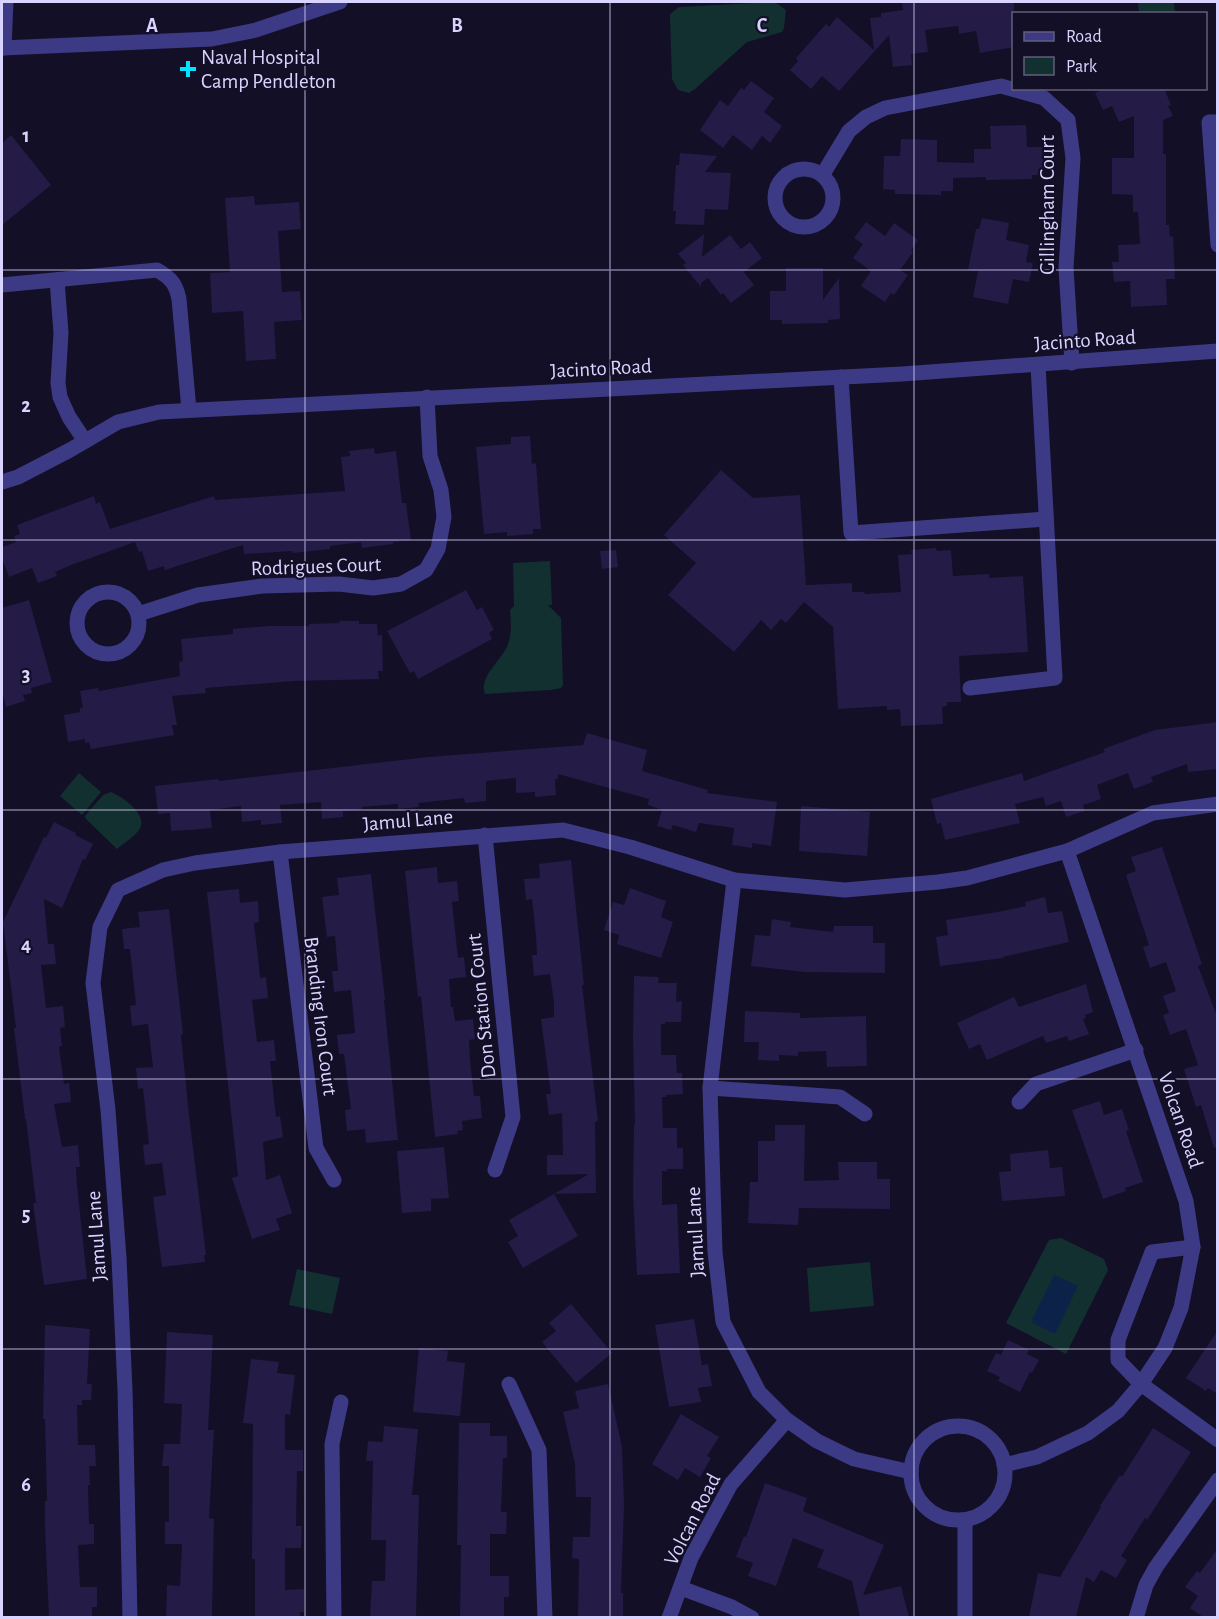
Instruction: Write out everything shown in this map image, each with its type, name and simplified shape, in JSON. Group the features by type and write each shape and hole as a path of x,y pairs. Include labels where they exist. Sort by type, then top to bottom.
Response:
{"street":[{"path":"6,2 3,48 212,39 256,30 339,2"},
{"name":"Gillingham Court","path":"823,174 849,131 866,117 885,108 1000,86 1012,89"},
{"name":"Gillingham Court","path":"1015,90 1044,98 1068,120 1072,158 1066,268 1072,363"},
{"path":"1218,122 1209,122 1218,245"},
{"path":"2,285 157,270 170,277 177,286 179,299 189,410"},
{"path":"57,280 61,333 58,383 60,397 69,417 85,441"},
{"name":"Jacinto Road","path":"2,482 18,477 118,422 159,412 841,377 1072,363 1218,351"},
{"path":"969,688 1055,678 1038,365"},
{"path":"841,377 851,533 1046,519"},
{"name":"Rodrigues Court","path":"138,614 198,595 262,586 339,584 373,588 400,584 426,570 438,549 444,517 441,490 430,456 427,398"},
{"path":"109,591 127,598 134,605 138,614 139,623 133,642 117,653 97,652 88,647 78,631 78,612 90,597 99,592 109,591"},
{"path":"734,880 845,890 927,884 967,878 1068,851 1153,813 1218,804"},
{"name":"Jamul Lane","path":"130,1617 125,1390 119,1258 108,1110 93,983 100,927 118,890 163,870 195,863 280,852 563,830 630,847 734,880 710,1088 715,1252 723,1322 759,1392 787,1420 817,1441 854,1459 911,1472"},
{"name":"Don Station Court","path":"485,835 513,1117 495,1170"},
{"name":"Volcan Road","path":"1005,1465 1038,1457 1088,1433 1118,1411 1141,1384 1165,1348 1181,1308 1193,1247 1186,1201 1068,851"},
{"name":"Branding Iron Court","path":"280,852 316,1148 334,1180"},
{"path":"1019,1102 1036,1084 1136,1050"},
{"path":"710,1088 840,1097 865,1114"},
{"path":"1193,1247 1152,1251 1118,1340 1118,1360 1141,1384 1218,1440"},
{"path":"509,1384 539,1449 544,1617"},
{"path":"334,1617 332,1444 341,1402"},
{"name":"Volcan Road","path":"669,1617 691,1558 731,1484 787,1420"},
{"path":"963,1426 977,1430 990,1438 1005,1465 1005,1480 1000,1494 991,1506 979,1515 965,1520 949,1519 933,1513 921,1502 914,1488 911,1472 914,1457 922,1443 933,1433 947,1427 963,1426"},
{"path":"1136,1617 1146,1586 1156,1567 1218,1480"},
{"path":"965,1520 965,1617"},
{"path":"681,1588 732,1606 752,1617"}],"green space":[{"path":"775,2 786,10 782,32 747,42 695,89 689,93 678,90 672,79 670,14 679,7"},
{"path":"1138,2 1174,2 1175,12 1139,12"},
{"path":"550,561 552,605 548,605 561,618 563,685 561,688 551,690 485,694 485,681 509,640 510,610 514,606 513,563"},
{"path":"79,773 101,792 82,815 60,796"},
{"path":"111,792 128,802 141,819 139,830 117,849 85,816 103,795"},
{"path":"1061,1238 1104,1259 1108,1270 1066,1354 1006,1323 1049,1240"},
{"path":"870,1262 874,1306 810,1312 807,1268"},
{"path":"297,1269 340,1278 332,1314 289,1305"}],"water":[{"path":"1054,1275 1078,1286 1055,1334 1031,1322"}],"building":[{"path":"902,2 1014,2 1012,47 980,53 976,31 959,34 958,26 925,30 928,52 911,54 912,65 893,67 889,35 839,91 822,76 811,89 790,70 798,61 796,58 826,24 829,27 837,17 874,50 870,18 881,17 881,13 903,10"},
{"path":"751,81 774,98 764,112 782,126 770,143 762,136 752,150 733,135 723,148 700,130 720,100 728,106 741,88 744,90"},
{"path":"1101,90 1165,90 1171,105 1168,106 1173,116 1163,120 1163,154 1166,154 1166,225 1169,225 1170,237 1173,236 1175,279 1166,279 1167,305 1131,307 1130,281 1114,282 1112,262 1119,262 1118,245 1140,244 1138,212 1133,212 1133,195 1112,194 1112,158 1134,158 1134,116 1119,122 1112,106 1103,110 1095,93"},
{"path":"1026,125 1027,147 1043,147 1044,175 1032,175 1032,179 953,178 953,191 941,191 941,195 895,194 895,190 883,189 884,156 900,156 901,139 937,140 937,162 974,163 974,149 991,149 990,126"},
{"path":"11,135 51,185 2,225 2,143"},
{"path":"680,153 717,156 705,172 731,173 728,210 705,209 704,225 675,224 676,211 673,211 676,165 679,165"},
{"path":"254,196 255,205 299,202 301,229 278,231 282,292 300,291 302,320 274,322 276,359 246,361 243,311 212,313 210,273 230,272 225,198"},
{"path":"982,218 1009,223 1006,240 1029,245 1026,262 1033,263 1029,282 1013,279 1008,304 973,297 978,271 968,270 976,229 979,229"},
{"path":"866,222 885,236 894,223 918,240 911,250 913,252 900,270 908,275 894,295 891,293 885,302 861,286 871,271 853,258 863,244 854,238"},
{"path":"704,234 702,257 730,235 741,249 750,242 762,258 744,272 754,285 731,303 723,293 721,295 708,278 701,283 701,287 683,265 686,263 678,254"},
{"path":"786,268 823,268 823,300 839,278 840,319 828,320 828,323 782,324 782,320 770,320 770,291 786,291"},
{"path":"530,436 532,464 536,463 541,529 533,529 533,534 507,536 507,532 484,534 476,447 511,444 511,437"},
{"path":"374,448 375,454 396,451 402,503 406,503 411,540 362,548 361,542 330,546 330,549 293,553 292,551 244,554 243,545 165,570 164,566 148,571 142,551 139,552 135,542 71,565 55,572 57,576 38,583 32,568 9,577 2,558 2,547 16,542 14,536 20,534 17,525 94,496 96,504 100,502 110,529 214,496 215,500 345,491 341,457 350,456 349,451"},
{"path":"721,470 753,498 800,495 806,585 852,583 852,592 864,592 865,594 901,592 898,555 912,554 911,550 936,548 937,551 951,550 953,576 989,574 989,578 1023,576 1028,652 959,656 961,702 947,702 947,706 942,707 943,724 901,726 900,709 887,710 887,706 838,709 833,627 804,602 786,623 781,619 771,630 761,620 734,652 668,595 696,563 664,535"},
{"path":"616,550 618,567 602,569 600,551"},
{"path":"466,590 477,610 482,607 494,630 489,633 492,639 418,679 414,671 410,673 387,631"},
{"path":"29,600 52,682 31,688 32,693 23,695 25,701 6,707 2,691 2,608"},
{"path":"339,621 377,624 378,636 382,634 383,671 378,671 379,679 294,681 205,688 206,693 172,696 177,725 172,725 174,735 91,749 89,742 85,743 85,739 68,742 64,715 80,712 80,708 83,708 80,691 98,688 99,691 180,676 179,662 183,661 181,639 233,634 233,629 309,626 309,624 340,623"},
{"path":"1218,722 1218,769 1188,772 1187,764 1151,777 1153,782 1134,789 1128,773 1097,785 1101,799 1083,805 1085,811 1066,817 1061,801 1046,806 1043,797 1015,804 1020,823 945,840 941,823 937,824 931,799 1022,773 1024,781 1105,752 1103,749 1155,730"},
{"path":"587,733 647,750 642,771 708,790 707,793 777,802 771,846 752,843 752,848 732,845 734,828 699,823 696,832 673,825 671,830 657,826 662,810 648,805 649,799 558,774 558,779 555,779 556,795 535,797 535,792 516,793 516,778 486,781 486,801 465,803 464,798 418,803 419,807 398,809 398,804 362,807 362,809 343,811 343,817 322,819 321,802 280,805 282,823 261,825 261,820 242,822 241,806 210,810 212,828 171,831 170,813 158,814 155,786 428,757 583,745"},
{"path":"801,806 870,812 867,856 799,851"},
{"path":"54,822 93,844 85,860 83,859 62,908 44,899 48,944 54,944 56,964 41,965 46,1008 63,1006 65,1027 60,1028 62,1046 59,1047 64,1084 69,1083 71,1102 54,1104 62,1147 78,1145 80,1167 76,1167 77,1185 87,1279 44,1285 3,922 44,837 46,838"},
{"path":"1162,847 1202,964 1198,966 1218,1019 1218,1147 1214,1148 1201,1105 1196,1107 1184,1069 1198,1065 1186,1029 1170,1035 1163,1015 1169,1013 1163,996 1176,991 1166,962 1150,968 1143,947 1149,945 1126,875 1136,871 1131,857"},
{"path":"571,860 584,985 582,985 598,1121 595,1122 596,1193 554,1194 589,1174 547,1175 547,1155 563,1155 562,1113 549,1115 546,1094 551,1094 541,1019 554,1017 554,1003 550,974 534,976 532,955 537,955 536,936 532,899 526,900 524,879 540,878 539,864"},
{"path":"437,867 438,883 457,881 459,901 452,902 458,958 464,957 466,977 449,979 451,1007 453,1007 455,1021 473,1019 475,1039 469,1040 470,1060 474,1096 480,1096 482,1118 462,1121 463,1130 457,1131 458,1134 435,1137 421,996 418,997 405,871"},
{"path":"371,874 398,1140 366,1143 365,1129 347,1131 345,1110 351,1109 344,1054 339,1054 337,1035 355,1033 351,990 334,992 332,971 338,971 335,936 327,937 322,897 339,895 337,878"},
{"path":"630,888 666,901 661,917 673,922 661,958 617,944 619,935 604,930 613,902 624,905"},
{"path":"239,889 240,903 258,901 259,922 254,923 260,978 266,977 268,998 252,1000 257,1042 274,1040 276,1061 270,1061 276,1117 280,1116 283,1137 263,1142 266,1180 280,1175 292,1213 276,1219 280,1230 252,1239 232,1178 238,1176 207,892"},
{"path":"1045,897 1048,913 1062,911 1069,942 1003,958 940,966 936,937 948,935 946,920 1026,906 1025,902"},
{"path":"169,909 183,1034 181,1035 189,1115 206,1255 204,1255 205,1262 162,1267 153,1197 166,1195 162,1163 145,1165 143,1145 149,1144 143,1088 138,1089 136,1068 153,1067 148,1024 132,1026 130,1006 136,1005 130,949 124,949 122,929 140,927 138,912"},
{"path":"772,919 791,922 790,927 833,932 834,926 873,926 873,943 885,943 885,973 805,972 751,966 755,935 770,936"},
{"path":"634,976 659,977 658,983 677,983 676,1002 682,1001 681,1022 661,1024 661,1055 676,1055 677,1073 682,1073 683,1094 662,1097 663,1128 677,1128 677,1148 683,1148 683,1169 662,1171 662,1205 677,1204 680,1273 637,1275 633,1194"},
{"path":"1086,984 1093,1012 1085,1015 1086,1018 1083,1019 1089,1034 1069,1041 1067,1036 1046,1043 1043,1036 987,1060 980,1044 969,1049 957,1023 1014,997 1019,1007"},
{"path":"745,1011 800,1013 800,1018 866,1016 867,1066 827,1067 826,1051 798,1052 798,1056 779,1055 779,1061 758,1060 759,1042 744,1042"},
{"path":"1100,1101 1104,1115 1122,1109 1129,1130 1126,1131 1143,1182 1103,1199 1072,1110"},
{"path":"775,1125 805,1125 804,1181 839,1180 838,1162 877,1162 877,1179 890,1179 890,1209 799,1208 798,1225 748,1223 750,1182 758,1182 758,1141 775,1141"},
{"path":"444,1147 449,1198 431,1199 431,1211 402,1213 397,1151"},
{"path":"1048,1150 1050,1168 1062,1167 1065,1196 1002,1201 999,1172 1011,1171 1010,1154"},
{"path":"554,1194 578,1236 523,1268 508,1242 518,1236 509,1220"},
{"path":"571,1304 612,1353 576,1383 542,1342 556,1331 549,1323"},
{"path":"694,1319 702,1365 708,1364 712,1386 698,1388 701,1402 669,1407 655,1325"},
{"path":"45,1325 90,1329 87,1384 92,1384 91,1400 82,1400 82,1405 77,1405 78,1445 95,1445 96,1466 89,1466 90,1485 88,1485 89,1524 94,1524 94,1544 78,1545 80,1587 97,1587 97,1607 92,1607 92,1617 49,1617 45,1529 45,1501 47,1501 45,1419 43,1419"},
{"path":"1218,1330 1218,1394 1208,1388 1206,1391 1186,1378"},
{"path":"167,1332 213,1335 208,1430 214,1430 209,1518 214,1519 212,1617 166,1617 167,1585 180,1586 182,1544 165,1544 165,1522 169,1522 169,1466 162,1466 164,1444 180,1444 182,1404 164,1403"},
{"path":"1008,1340 1029,1350 1027,1354 1039,1360 1020,1392 998,1381 1000,1377 987,1371 996,1353 1001,1355"},
{"path":"419,1348 448,1351 447,1361 465,1363 460,1416 413,1412"},
{"path":"251,1359 279,1362 277,1373 295,1375 290,1415 285,1414 285,1450 303,1450 303,1471 297,1471 296,1526 302,1526 301,1548 285,1548 285,1590 304,1589 304,1612 300,1612 300,1617 255,1617 255,1559 252,1559 253,1424 243,1423"},
{"path":"608,1384 622,1447 624,1505 621,1593 623,1593 623,1617 578,1617 579,1559 572,1558 573,1537 590,1537 591,1497 576,1497 575,1464 563,1412 579,1408 575,1391"},
{"path":"681,1414 719,1437 707,1456 711,1458 700,1477 685,1468 678,1480 652,1464"},
{"path":"459,1423 490,1423 490,1436 507,1436 507,1458 503,1458 501,1512 507,1512 506,1534 490,1534 490,1576 509,1576 509,1597 504,1597 504,1617 460,1617 461,1545 457,1545"},
{"path":"384,1426 418,1429 412,1495 419,1495 416,1617 370,1617 372,1581 385,1581 386,1540 371,1540 373,1461 366,1461 368,1441 383,1442"},
{"path":"1153,1428 1191,1452 1121,1556 1127,1560 1116,1578 1101,1570 1094,1582 1086,1577 1076,1617 1029,1617 1038,1573 1060,1577 1100,1506 1120,1475 1122,1477"},
{"path":"765,1483 807,1498 803,1511 884,1545 863,1595 901,1586 909,1617 860,1617 852,1581 817,1567 824,1550 793,1538 776,1586 748,1576 753,1563 736,1557 744,1536 746,1537"},
{"path":"1218,1548 1218,1617 1203,1617 1190,1608 1198,1596 1185,1587 1197,1571 1200,1573"}],"place":[{"name":"Naval Hospital Camp Pendleton","path":"188,69"}]}
